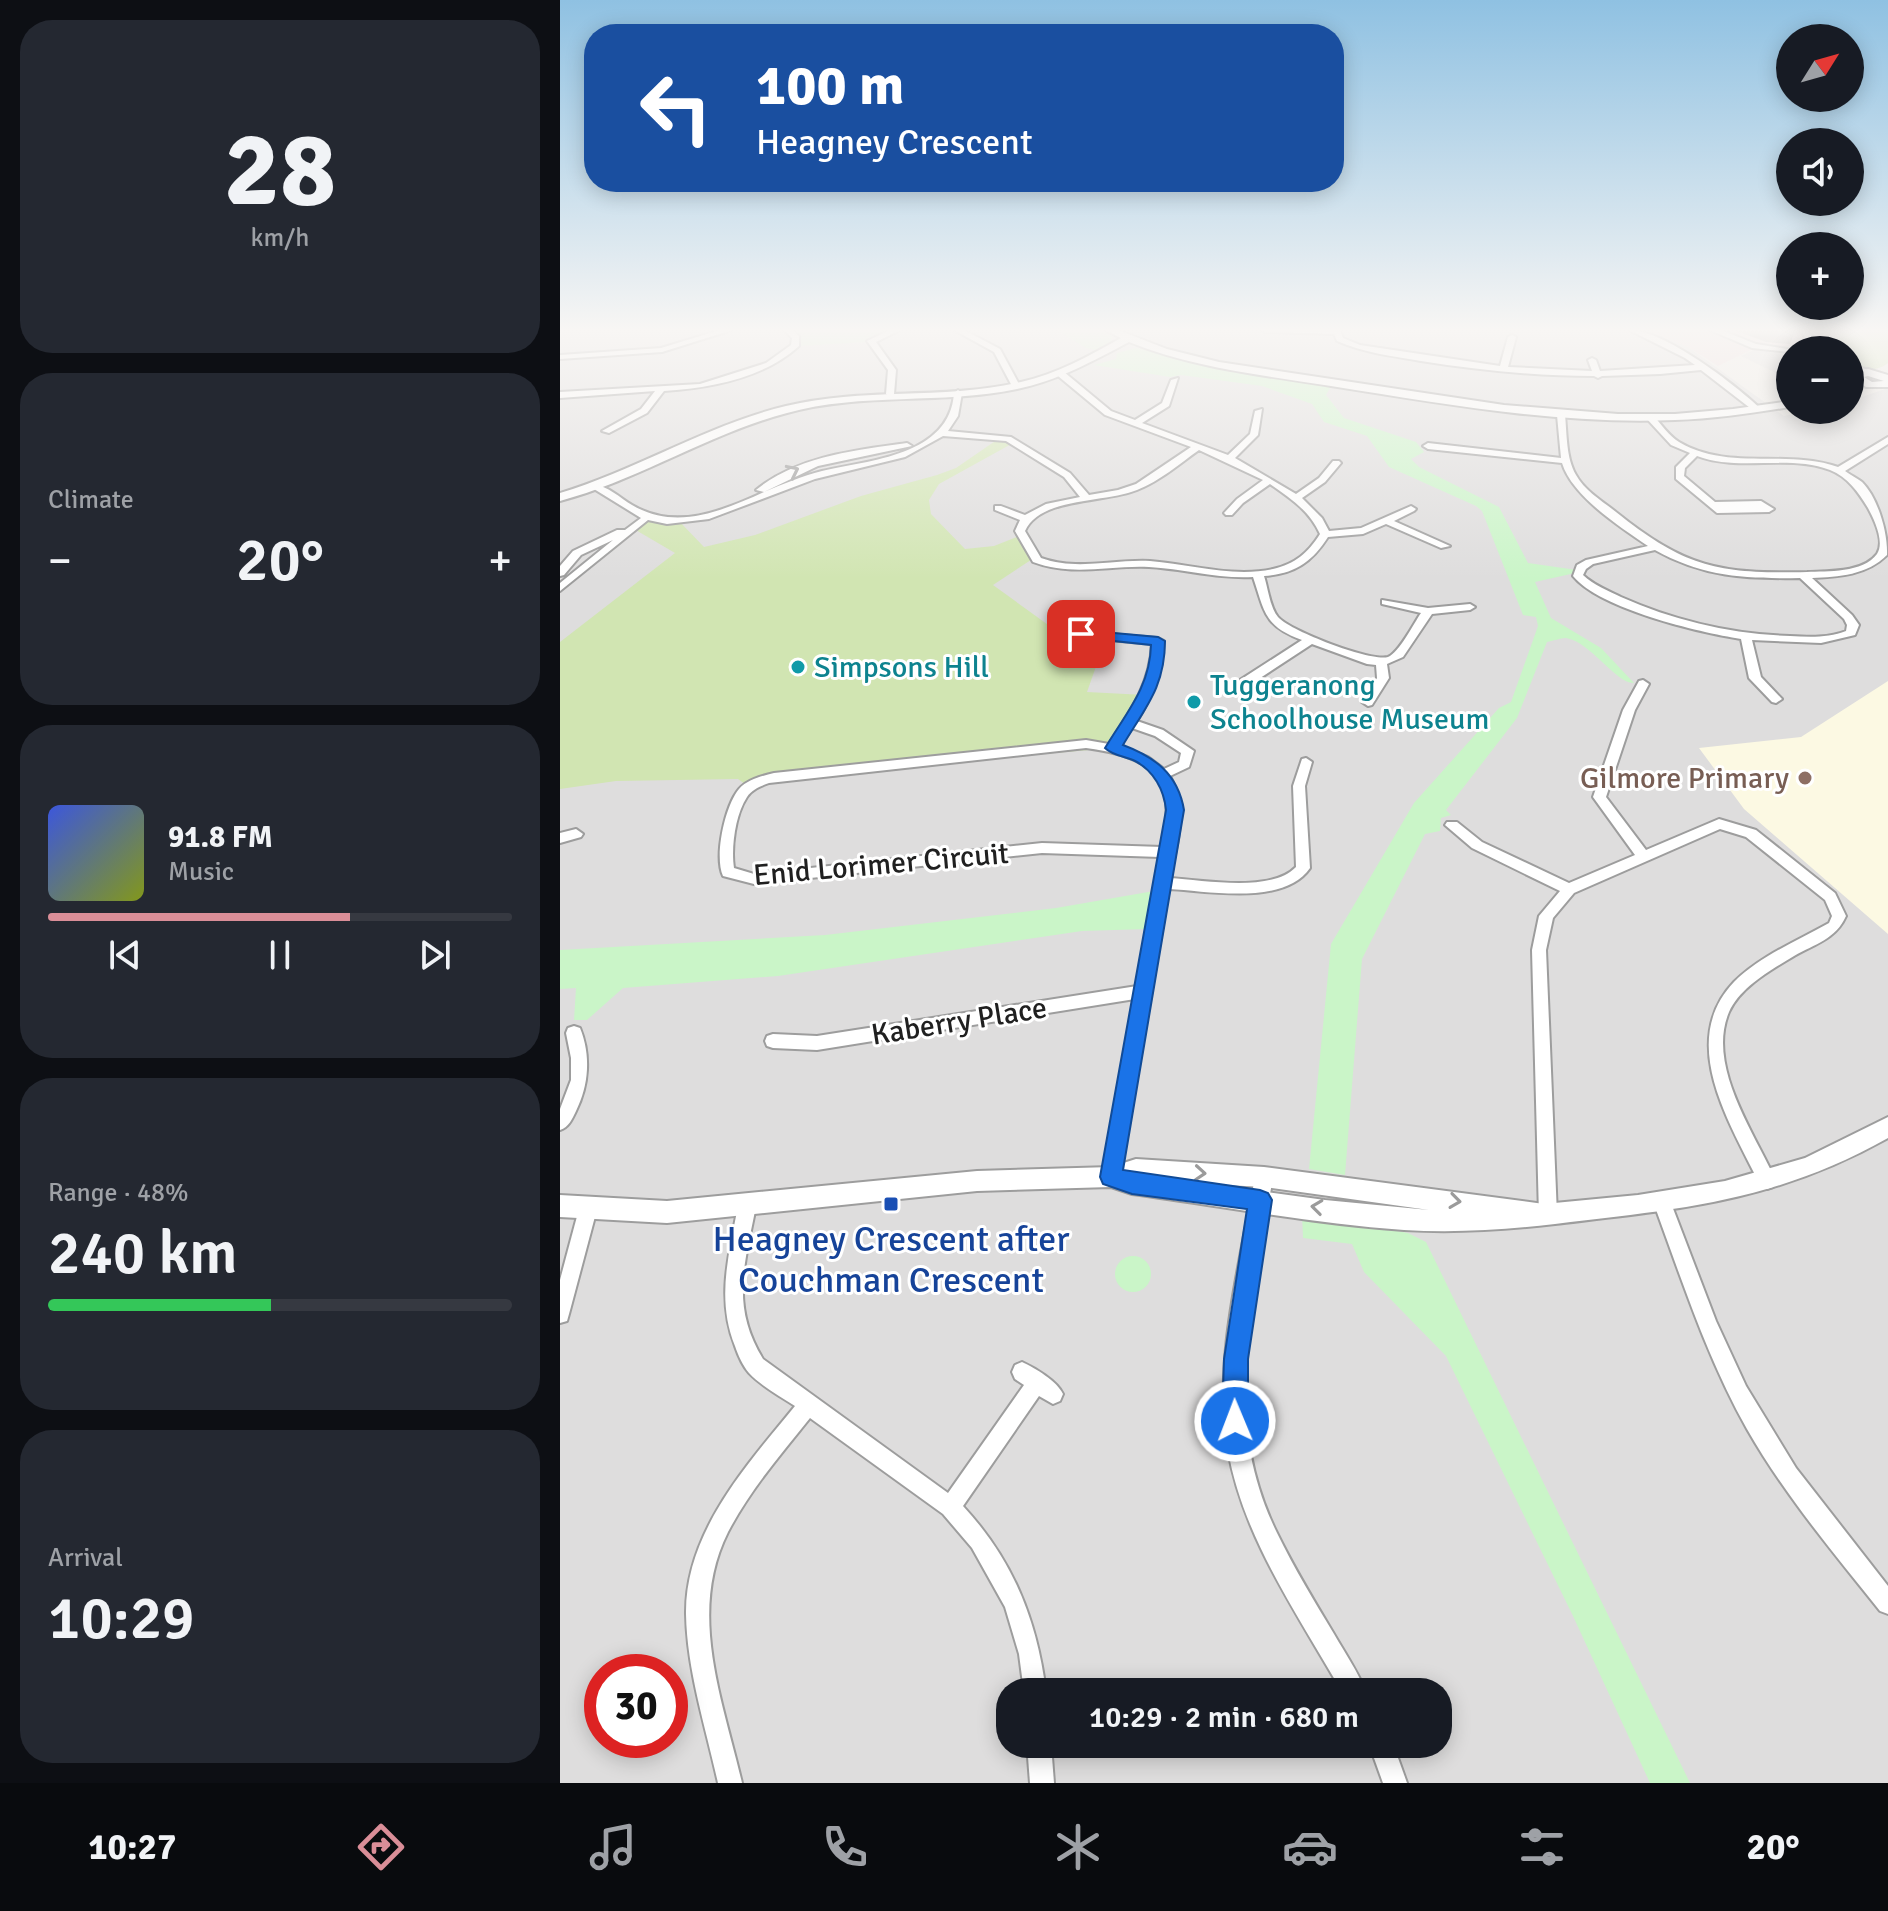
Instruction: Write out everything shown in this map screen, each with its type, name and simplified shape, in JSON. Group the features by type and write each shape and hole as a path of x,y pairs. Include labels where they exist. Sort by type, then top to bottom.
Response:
{"street":[{"path":"606,431 640,413"},
{"path":"560,497 597,487 772,413"},
{"path":"560,573 577,553 645,519 687,521 726,511 812,477 897,456 939,435 956,413"},
{"path":"1112,413 1230,458 1315,513 1325,534"},
{"path":"1134,424 1151,413"},
{"path":"1230,458 1254,435 1259,413"},
{"path":"1543,413 1650,417 1701,413"},
{"path":"1561,415 1566,461 1582,488 1652,548 1682,563 1720,573 1803,575 1845,572 1865,567 1878,558 1885,547 1868,492 1839,471 1798,461 1723,460 1693,455 1666,441 1650,417"},
{"path":"726,511 812,462 853,452 912,446 939,435 1008,439 1067,475 1087,499"},
{"path":"1839,471 1888,440"},
{"path":"1198,446 1139,486 1047,506 1025,519 1020,531 1031,555 1046,565 1072,568 1146,564 1258,575 1299,562 1315,550 1325,534"},
{"path":"1428,446 1566,461"},
{"path":"1693,455 1681,467 1679,477 1712,505"},
{"path":"1295,499 1322,480 1336,463"},
{"path":"1229,513 1268,481"},
{"path":"597,487 645,519"},
{"path":"998,508 1025,519"},
{"path":"1325,534 1363,531 1389,522 1411,509"},
{"path":"560,588 645,519"},
{"path":"1389,522 1445,546"},
{"path":"1652,548 1590,562 1581,567 1578,576 1636,609 1680,623 1746,637 1807,640 1851,633 1853,625 1848,617 1803,575"},
{"path":"1258,575 1272,618 1290,632 1362,659 1381,662 1399,655 1428,611"},
{"path":"1386,602 1428,611 1470,607"},
{"path":"1072,634 1158,641 1158,670 1113,748"},
{"path":"1746,637 1755,678 1776,699"},
{"path":"1244,683 1310,640"},
{"path":"1368,702 1383,678 1381,662"},
{"path":"1642,855 1599,797 1629,710 1643,684"},
{"path":"1111,1177 1175,810 1173,795 1162,775 1185,764 1188,751 1159,733 1129,722"},
{"name":"Enid Lorimer Circuit","path":"1162,775 1142,758 1113,748 1067,745 765,779 741,796 724,865 736,877 754,879 1042,848 1168,852"},
{"path":"1163,883 1269,887 1291,882 1300,875 1303,868 1299,786 1306,762"},
{"path":"1452,825 1477,845 1569,889"},
{"path":"1548,1215 1540,932 1546,916 1569,889 1708,827 1741,828 1836,904 1839,916 1834,927 1742,984 1728,998 1716,1023 1714,1042 1720,1072 1767,1181"},
{"path":"560,838 576,834"},
{"name":"Kaberry Place","path":"773,1041 817,1043 1144,991"},
{"path":"560,1123 580,1089 582,1068 574,1033"},
{"path":"1111,1177 1132,1184 1438,1221 1548,1215 1663,1204 1767,1181 1823,1160 1888,1127"},
{"path":"560,1206 667,1212 977,1181 1111,1177 1136,1169 1264,1177 1548,1215"},
{"path":"1264,1177 1236,1359 1233,1400 1237,1442 1246,1484 1262,1524 1347,1678"},
{"path":"1663,1204 1713,1339 1750,1413 1812,1508 1888,1603"},
{"path":"747,1206 733,1287 732,1312 737,1336 756,1366 950,1507 980,1540 1005,1580 1030,1654 1033,1678"},
{"path":"560,1314 588,1209"},
{"path":"950,1507 1037,1383"},
{"path":"730,1783 701,1643 697,1611 701,1576 713,1541 730,1507 808,1405"},
{"path":"1040,1758 1042,1783"},
{"path":"1386,1758 1395,1783"}],"shaded area":[{"path":"560,413 1776,413 1776,424 1864,424 1864,413 1888,413 1888,1783 560,1783"},
{"name":"Gilmore Primary","path":"1888,681 1888,934 1744,809 1699,748 1801,737"}],"green space":[{"path":"1318,413 1340,413 1344,418 1416,442 1424,452 1411,459 1419,467 1499,507 1528,563 1577,570 1535,582 1551,618 1601,648 1634,683 1619,677 1575,641 1566,638 1547,642 1517,718 1446,810 1451,815 1441,818 1440,831 1425,834 1362,959 1345,1175 1309,1169 1331,944 1414,803 1499,708 1511,702 1538,626 1536,617 1523,615 1482,511 1389,467 1367,436 1324,422"},
{"name":"Simpsons Hill","path":"1001,437 1015,442 939,484 929,500 931,514 965,549 994,546 1022,535 1034,558 993,585 1058,632 1072,634 1099,658 1087,692 1145,695 1113,748 774,777 749,787 738,779 616,781 560,789 560,642 675,553 634,529 648,517 679,521 704,547 755,535 861,496 956,468"},
{"path":"1154,891 1147,929 1082,931 778,976 623,988 587,1020 574,1020 576,988 560,989 560,950 825,935 1056,908"},
{"path":"1302,1214 1408,1233 1426,1242 1690,1783 1650,1783 1573,1616 1446,1356 1364,1272 1352,1244 1303,1238"},
{"path":"1133,1256 1146,1261 1151,1274 1146,1287 1133,1292 1120,1287 1115,1274 1120,1261"}],"place":[{"name":"Simpsons Hill","path":"798,667"},
{"name":"Tuggeranong Schoolhouse Museum","path":"1194,702"},
{"name":"Gilmore Primary","path":"1805,778"},
{"name":"Heagney Crescent after Couchman Crescent","path":"891,1204"}],"route":[{"path":"1081,634 1158,641 1158,670 1153,682 1113,748 1142,758 1158,770 1173,795 1175,810 1111,1177 1132,1184 1260,1200 1236,1359 1235,1421"}]}
